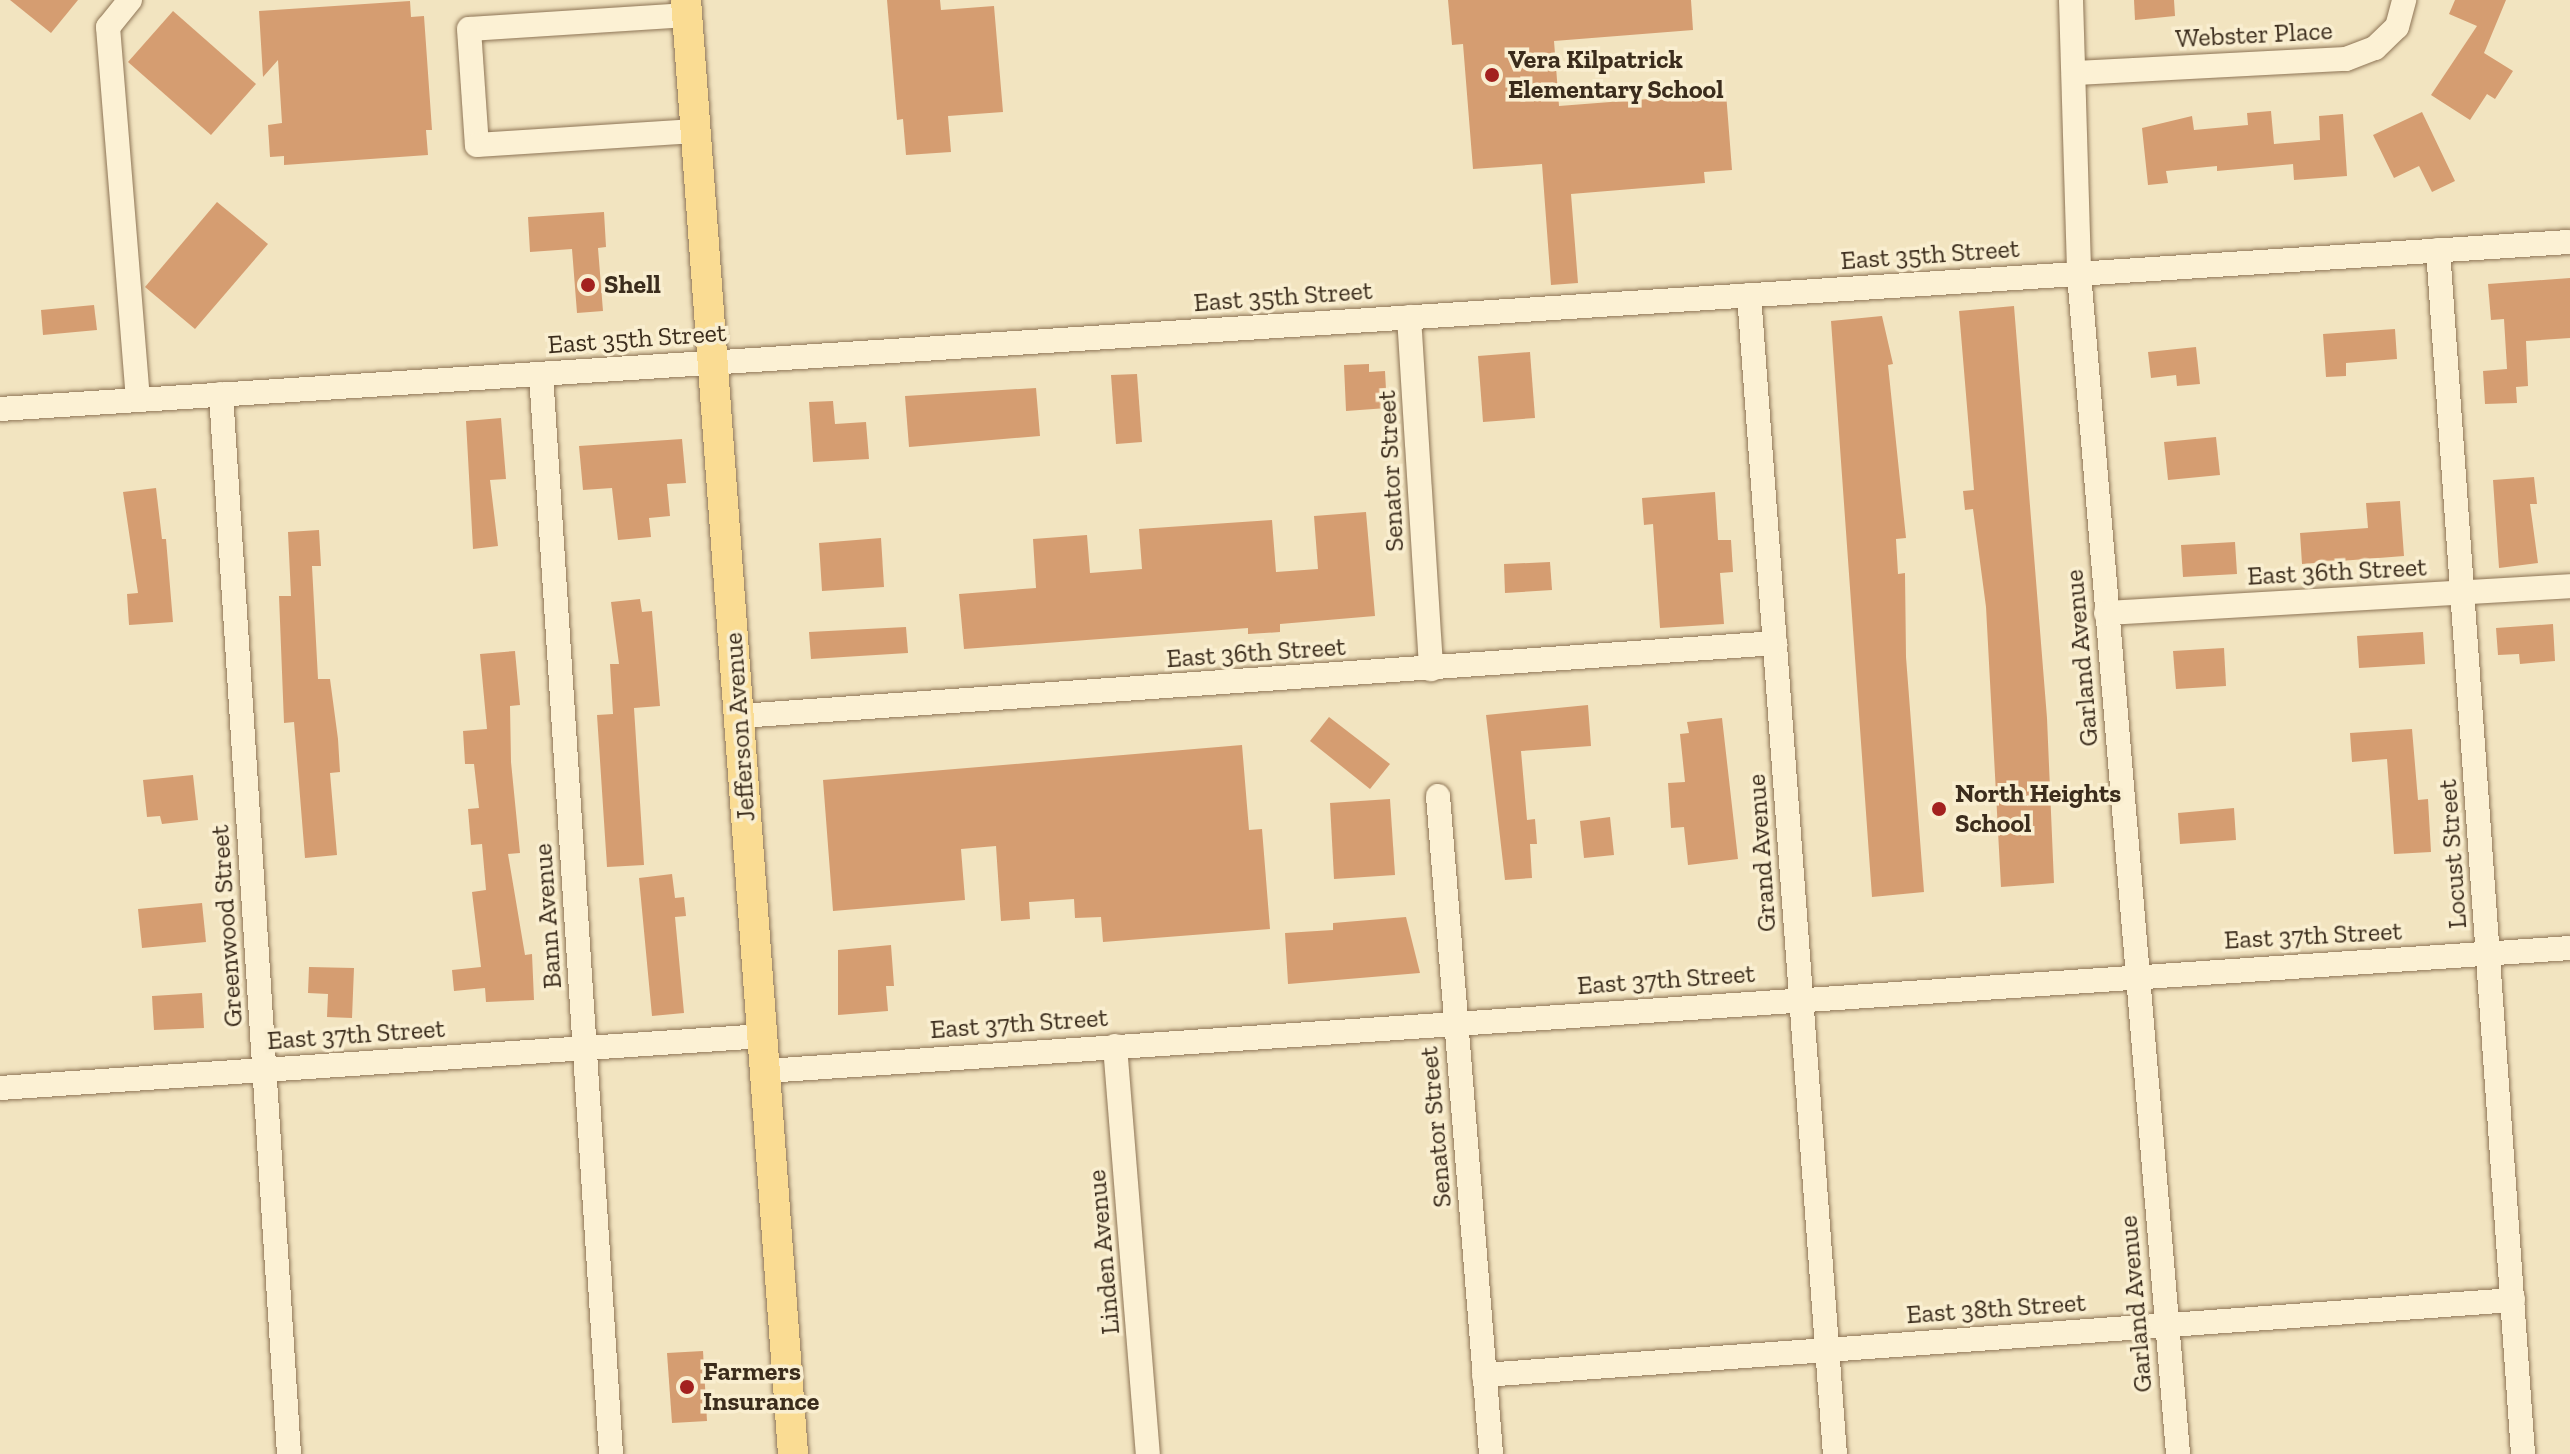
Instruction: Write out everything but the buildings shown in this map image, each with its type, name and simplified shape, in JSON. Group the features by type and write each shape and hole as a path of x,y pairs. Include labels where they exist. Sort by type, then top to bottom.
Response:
{"main road":[{"name":"Jefferson Avenue","path":"687,8 709,363 740,716 793,1454"}],"street":[{"path":"130,0 108,27 138,400"},
{"name":"Garland Avenue","path":"2071,0 2076,73 2079,274 2164,1325 2178,1454"},
{"name":"Webster Place","path":"2076,73 2346,59 2375,48 2397,27 2404,0"},
{"path":"687,8 469,29 477,145 695,131"},
{"name":"East 35th Street","path":"0,409 2570,242"},
{"name":"Locust Street","path":"2438,250 2523,1454"},
{"name":"Grand Avenue","path":"1749,295 1835,1454"},
{"name":"Senator Street","path":"1409,317 1431,669"},
{"name":"Bann Avenue","path":"541,374 611,1454"},
{"name":"Greenwood Street","path":"221,394 289,1454"},
{"name":"East 36th Street","path":"2106,613 2570,586"},
{"name":"East 36th Street","path":"740,716 1775,643"},
{"name":"Senator Street","path":"1438,796 1491,1454"},
{"name":"East 37th Street","path":"766,1071 2138,974 2570,948"},
{"name":"East 37th Street","path":"0,1088 763,1036"},
{"name":"Linden Avenue","path":"1115,1046 1148,1454"},
{"name":"East 38th Street","path":"1484,1375 2513,1300"}],"place":[{"name":"Vera Kilpatrick Elementary School","path":"1492,75"},
{"name":"Shell","path":"588,285"},
{"name":"North Heights School","path":"1939,809"},
{"name":"Farmers Insurance","path":"687,1387"}]}
